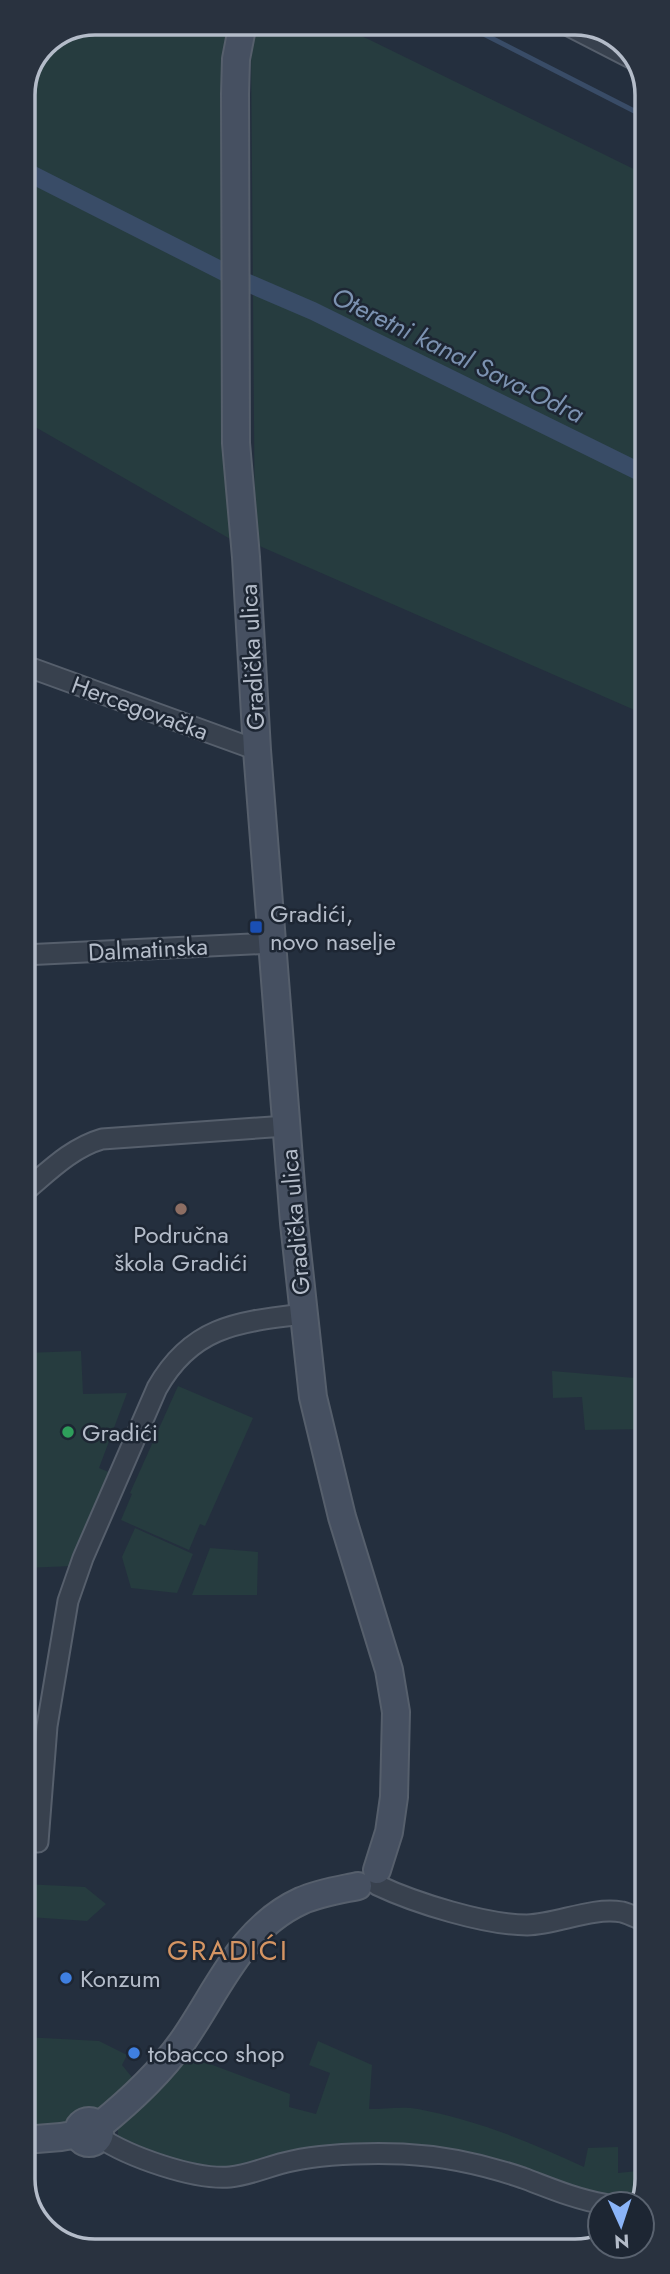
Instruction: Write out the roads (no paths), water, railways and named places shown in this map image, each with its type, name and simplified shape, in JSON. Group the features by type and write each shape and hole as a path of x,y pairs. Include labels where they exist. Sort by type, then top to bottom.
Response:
{"street":[{"name":"Gradička ulica","path":"241,35 236,59 235,94 236,443 257,750 303,1314 313,1397 325,1450 393,1689 396,1735 394,1797 389,1832 371,1880"},
{"path":"591,38 614,49"},
{"name":"Hercegovačka","path":"35,669 257,750"},
{"name":"Dalmatinska","path":"35,954 272,943"},
{"path":"35,1182 73,1152 102,1139 286,1126"},
{"path":"35,1842 38,1842 47,1726 68,1601 83,1558 158,1388 174,1362 199,1339 234,1324 303,1314"},
{"path":"35,2139 92,2132 137,2093 170,2058 236,1955 252,1936 276,1916 301,1902 371,1880 428,1905 524,1925 548,1923 603,1911 635,1917"},
{"path":"92,2132 129,2154 195,2174 216,2177 244,2174 311,2158 404,2154 452,2160 521,2177 586,2201"}],"waterway":[{"path":"485,35 635,111"},
{"name":"Oteretni kanal Sava-Odra","path":"35,176 228,274"},
{"name":"Oteretni kanal Sava-Odra","path":"248,283 313,311 635,470"}],"place":[{"name":"Gradići, novo naselje","path":"256,927"},
{"name":"Područna škola Gradići","path":"181,1209"},
{"name":"Gradići","path":"68,1432"},
{"name":"Konzum","path":"66,1978"},
{"name":"tobacco shop","path":"134,2053"}],"district":[{"name":"GRADIĆI","path":"228,1950"}]}
